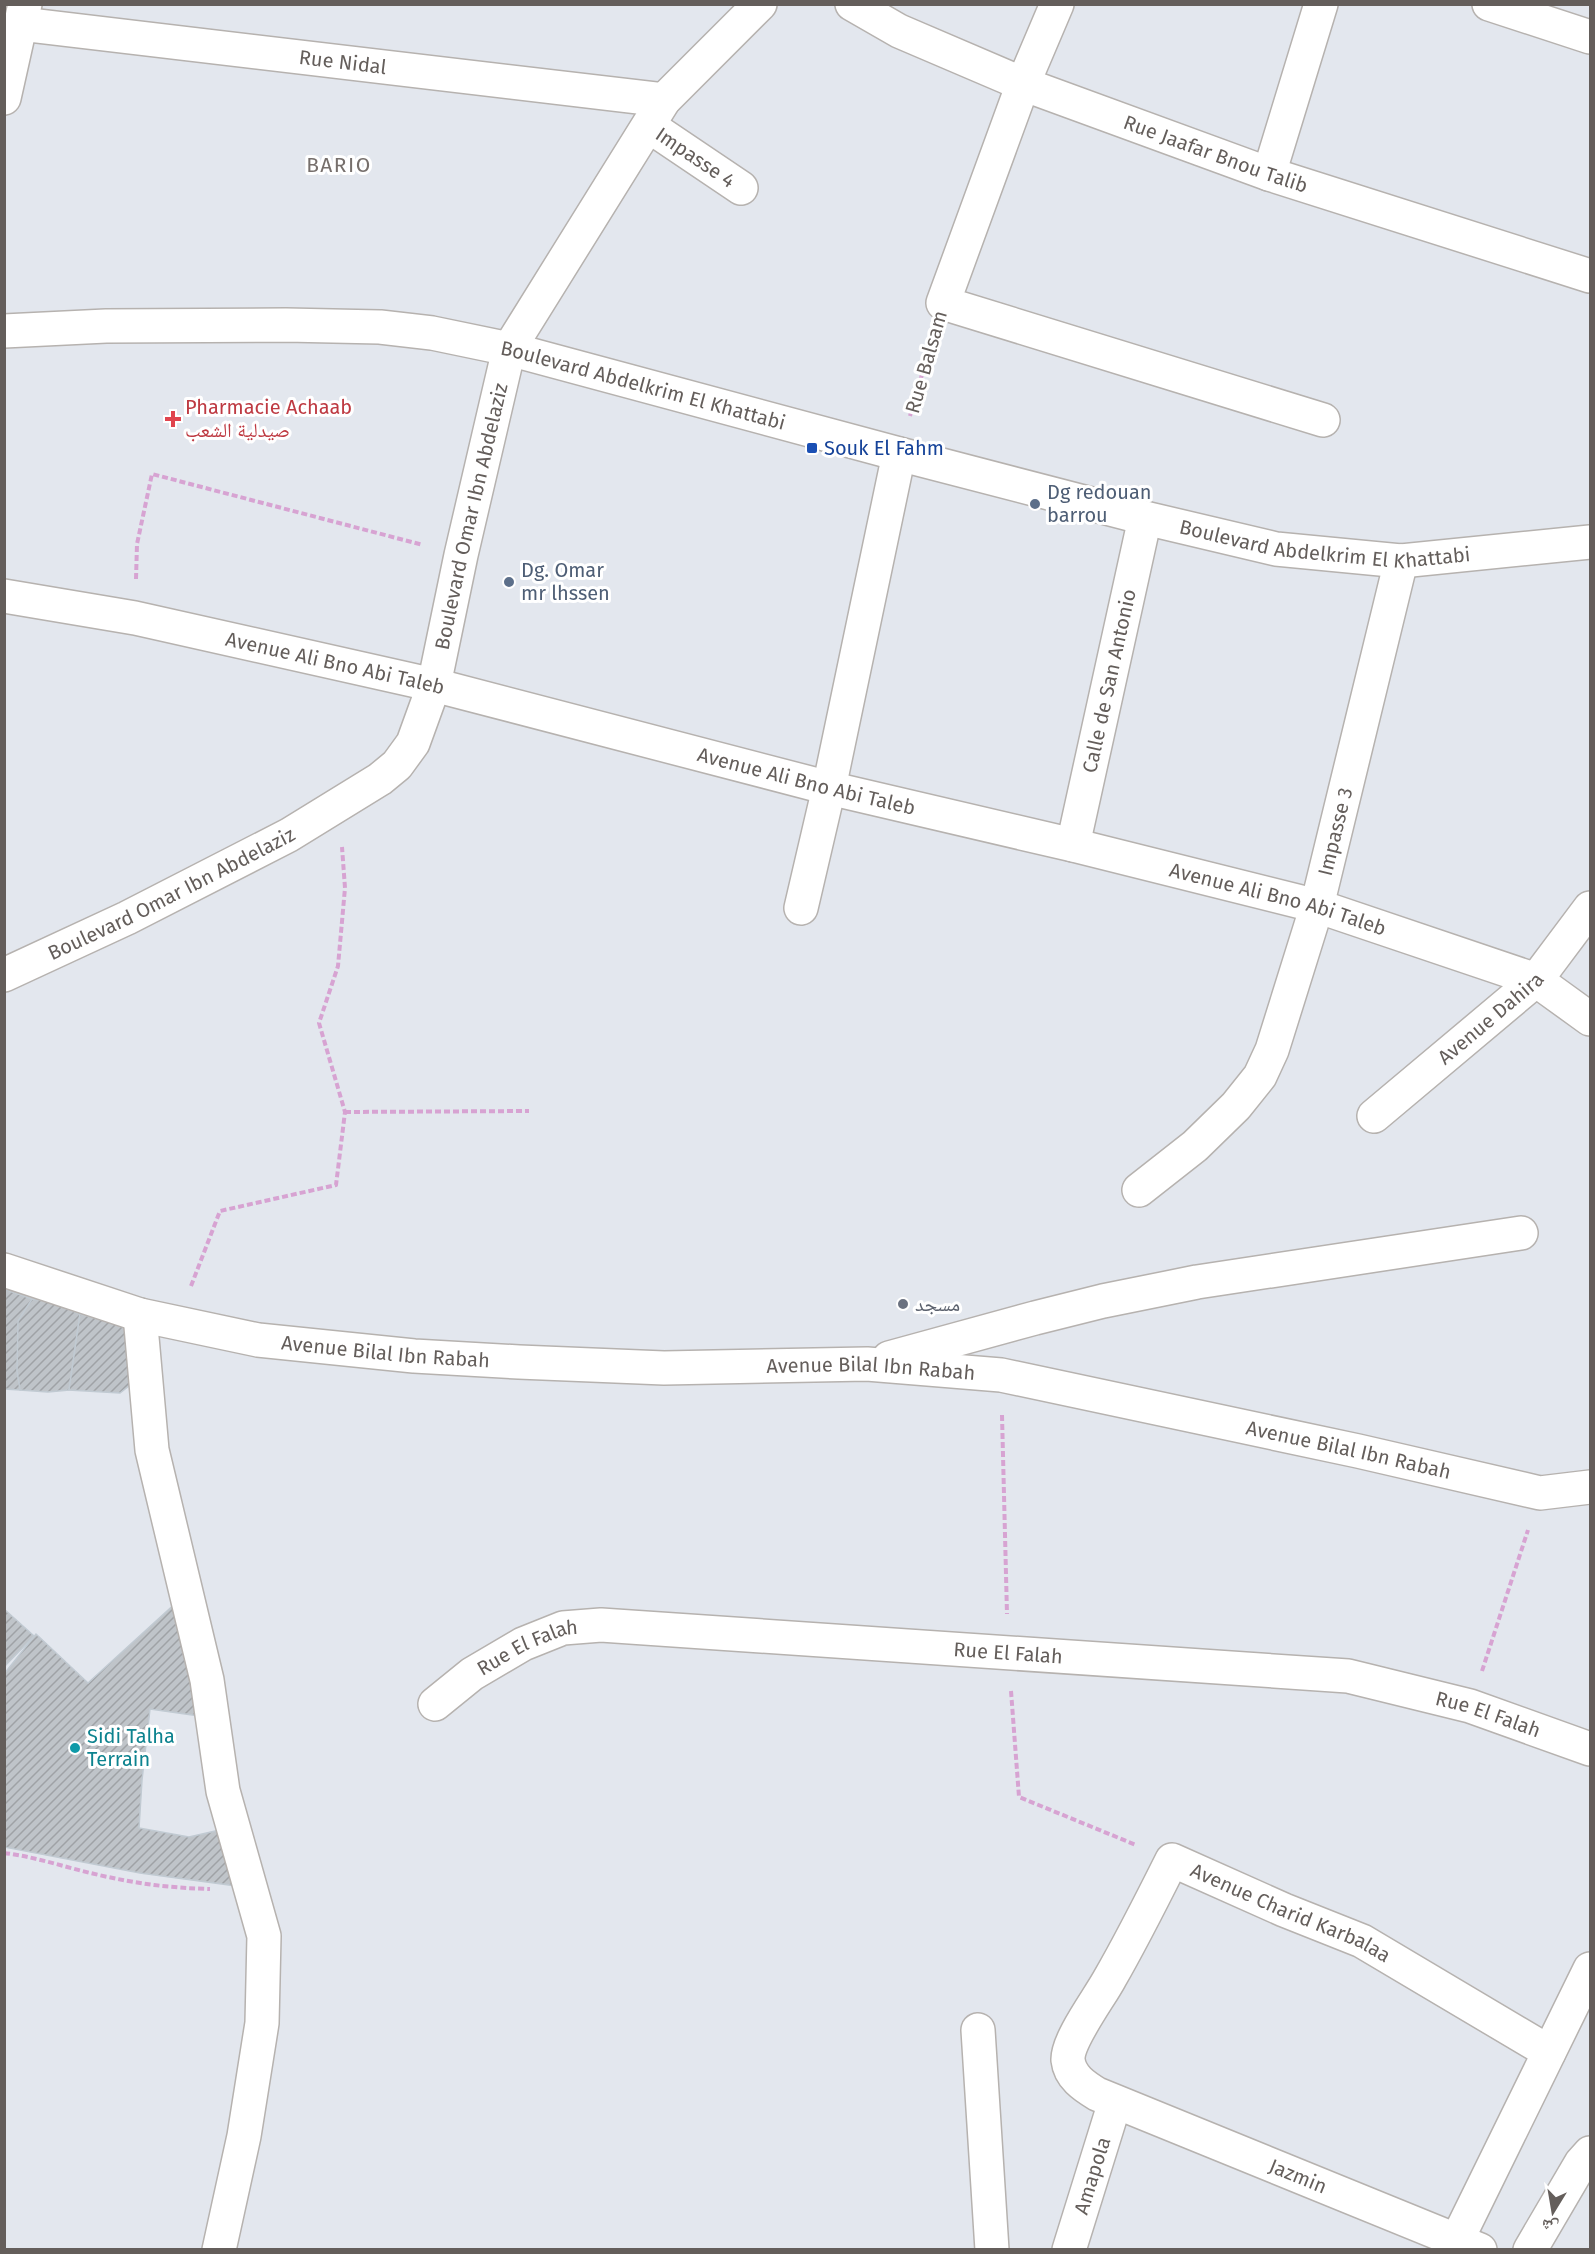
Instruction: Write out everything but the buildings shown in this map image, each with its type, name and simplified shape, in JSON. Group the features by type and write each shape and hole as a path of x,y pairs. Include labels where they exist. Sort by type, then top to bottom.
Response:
{"street":[{"name":"Boulevard Omar Ibn Abdelaziz","path":"4,975 127,918 289,835 381,779 397,765 413,743 434,685 461,555 509,349 657,113 760,4"},
{"name":"Rue Jaafar Bnou Talib","path":"852,4 899,31 1023,84 1269,174 1590,276"},
{"name":"Rue Balsam","path":"943,303 1023,84 1057,4"},
{"path":"1269,174 1321,4"},
{"path":"1489,4 1590,37"},
{"name":"Rue Nidal","path":"4,99 23,14 657,113"},
{"name":"Impasse 4","path":"657,113 741,188"},
{"path":"943,303 1323,420"},
{"name":"Boulevard Abdelkrim El Khattabi","path":"4,331 106,326 380,327 432,333 509,349 899,454 1145,518 1276,549 1401,561 1590,542"},
{"path":"801,908 829,788 899,454"},
{"name":"Calle de San Antonio","path":"1072,845 1145,518"},
{"name":"Impasse 3","path":"1138,1190 1195,1146 1236,1106 1260,1076 1272,1050 1280,1017 1317,906 1401,561"},
{"name":"Avenue Ali Bno Abi Taleb","path":"4,597 135,618 434,685 829,788 1317,906 1536,980 1590,1019"},
{"name":"Avenue Dahira","path":"1374,1116 1536,980 1590,908"},
{"path":"867,1364 1035,1318 1197,1282 1521,1233"},
{"name":"Avenue Bilal Ibn Rabah","path":"4,1270 140,1315 258,1340 414,1356 664,1368 867,1364 1001,1375 1540,1493 1590,1487"},
{"path":"140,1315 152,1450 207,1680 223,1791 264,1936 262,2023 244,2136 219,2250"},
{"name":"Rue El Falah","path":"435,1704 472,1674 523,1644 563,1628 601,1625 1348,1676 1470,1706 1590,1749"},
{"name":"Avenue Charid Karbalaa","path":"1172,1860 1284,1910 1362,1941 1549,2052"},
{"name":"Jazmin","path":"1172,1860 1120,1960 1073,2040 1068,2059 1072,2072 1080,2083 1115,2102 1469,2245"},
{"path":"1469,2245 1549,2052 1590,1969"},
{"path":"978,2030 992,2250"},
{"name":"Amapola","path":"1069,2250 1115,2102"},
{"path":"1530,2250 1586,2158"}],"path":[{"name":"Rue Balsam","path":"899,454 943,303"},
{"path":"135,618 137,544 152,474 461,555"},
{"path":"188,1325 189,1290 220,1211 336,1185 345,1112 319,1023 338,966 345,888 339,804"},
{"path":"345,1112 529,1111"},
{"path":"1001,1375 1008,1653"},
{"path":"1470,1706 1540,1493"},
{"name":"Avenue Charid Karbalaa","path":"1008,1653 1019,1797 1172,1860"},
{"path":"4,1852 29,1856 97,1875 165,1888 252,1891"}],"place":[{"name":"Pharmacie Achaab صيدلية الشعب","path":"173,419"},
{"name":"Souk El Fahm","path":"812,448"},
{"name":"Dg redouan barrou","path":"1035,504"},
{"name":"Dg. Omar mr lhssen","path":"509,582"},
{"name":"مسجد","path":"903,1304"},
{"name":"Sidi Talha Terrain","path":"75,1748"}],"district":[{"name":"BARIO","path":"339,165"}]}
